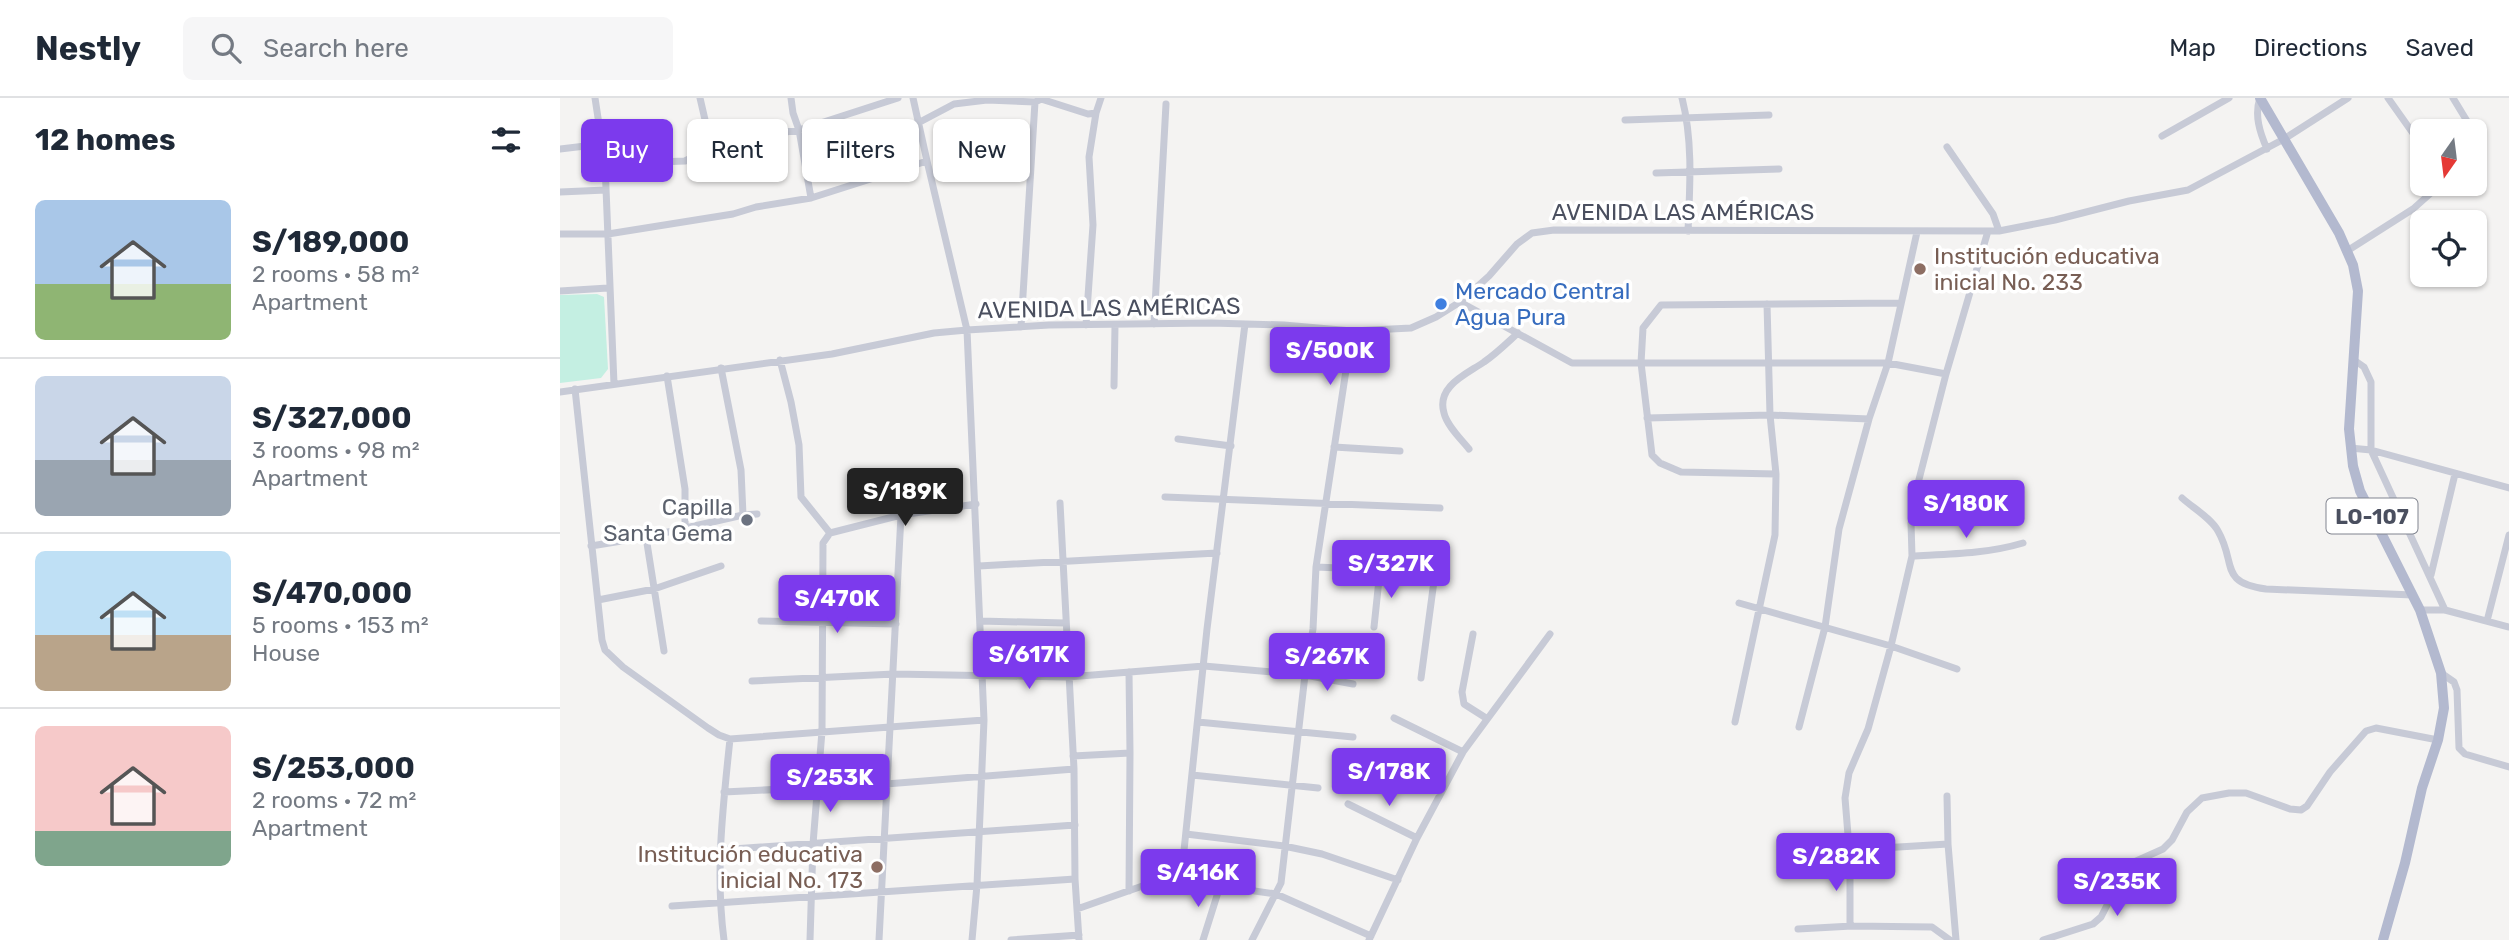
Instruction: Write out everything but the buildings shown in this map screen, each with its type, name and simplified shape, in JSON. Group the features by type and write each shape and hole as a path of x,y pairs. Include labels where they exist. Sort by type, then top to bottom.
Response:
{"main road":[{"name":"LO-107","path":"2260,98 2347,251 2358,291 2350,447 2360,491 2420,610 2441,673 2444,708 2438,740 2422,788 2383,940"}],"street":[{"path":"595,98 598,119"},
{"path":"700,98 705,119"},
{"path":"791,98 811,198"},
{"path":"788,132 898,98"},
{"path":"912,98 917,119"},
{"path":"1086,326 1093,225 1089,157 1101,98"},
{"path":"1682,98 1687,118 1690,170 1688,231"},
{"path":"2162,136 2230,98"},
{"path":"2260,98 2257,113 2267,149"},
{"name":"AVENIDA LAS AMÉRICAS","path":"560,391 832,354 934,333 967,330 1154,324 1245,324 1352,331 1411,328 1460,302 1489,276 1517,244 1532,233 1554,230 1999,231 2188,190 2267,149 2347,98"},
{"path":"2388,98 2410,129"},
{"path":"2453,98 2466,119"},
{"path":"919,122 954,104 988,100 1035,102 1041,99 1087,114 1096,113"},
{"path":"1021,327 1035,102"},
{"path":"1154,324 1166,104"},
{"path":"1625,120 1769,115"},
{"path":"919,127 967,330 984,720 977,886 971,940"},
{"path":"560,149 581,146"},
{"path":"1947,147 1993,214 1999,231"},
{"path":"560,234 608,234 733,214 756,207 811,198 927,161"},
{"path":"1656,173 1779,169"},
{"path":"606,182 614,384"},
{"path":"560,192 606,190"},
{"path":"2347,251 2427,196"},
{"path":"1852,926 1845,798 1849,772 1868,729 1891,646 1912,556 1911,523 1915,495 1946,374 1988,231"},
{"path":"1799,727 1825,627 1839,528 1869,419 1888,363 1916,232"},
{"path":"560,291 608,288"},
{"path":"1460,302 1572,363 1888,363 1946,374"},
{"path":"1776,474 1675,471 1652,455 1641,363 1643,328 1661,305 1900,303"},
{"path":"1735,722 1775,535 1776,474 1770,415 1767,304"},
{"path":"1177,872 1183,860 1203,666 1245,324"},
{"path":"1114,386 1115,325"},
{"path":"1252,940 1281,883 1313,629 1317,567 1352,331"},
{"path":"1469,449 1444,413 1444,398 1460,376 1486,361 1518,333"},
{"path":"780,360 799,445 801,497 830,533"},
{"path":"2354,360 2364,367 2371,382 2371,450 2445,610"},
{"path":"721,368 741,470 743,515"},
{"path":"667,376 685,489 685,528"},
{"path":"575,389 602,640 605,650 623,667 719,735 730,738 984,720"},
{"path":"1647,418 1770,415 1869,419"},
{"path":"1178,439 1231,446"},
{"path":"1334,447 1400,450"},
{"path":"2350,447 2371,450 2509,488"},
{"path":"2430,576 2455,474"},
{"path":"1165,497 1440,508"},
{"path":"2182,498 2214,525 2221,536 2230,568 2239,583 2266,589 2413,595"},
{"path":"1010,940 1079,937 1075,879 1074,769 1060,503"},
{"path":"810,940 810,896 822,730 823,543 830,533 901,515 976,504"},
{"path":"591,546 757,514"},
{"path":"879,940 901,515"},
{"path":"2487,621 2509,535"},
{"path":"646,537 664,651"},
{"path":"1912,556 1969,554 1999,550 2023,542"},
{"path":"979,566 1217,553"},
{"path":"598,600 654,589 722,566"},
{"path":"1317,567 1408,570 1434,581 1421,678"},
{"path":"1374,627 1380,570"},
{"path":"1739,603 1891,646 1957,669"},
{"path":"2420,610 2445,610 2509,626"},
{"path":"761,621 896,624"},
{"path":"980,621 1065,623"},
{"path":"1473,634 1462,692 1464,704 1486,718"},
{"path":"1077,909 1177,872 1220,886 1276,894 1370,938 1440,792 1463,752 1550,634"},
{"path":"752,681 894,674 1068,677 1203,666 1305,676 1353,684"},
{"path":"1129,672 1129,891"},
{"path":"2441,673 2454,682 2457,690 2459,748 2465,754 2509,767"},
{"path":"1394,718 1463,752"},
{"path":"1198,722 1353,737"},
{"path":"2043,940 2093,924 2101,917 2125,870 2134,862 2163,849 2172,840 2187,812 2202,798 2246,793 2290,809 2301,810 2307,806 2330,772 2366,730 2376,728 2438,740"},
{"path":"724,940 719,903 719,850 730,738"},
{"path":"1073,756 1130,753"},
{"path":"724,792 887,784 1074,769"},
{"path":"1396,769 1440,792"},
{"path":"1192,775 1318,788"},
{"path":"1947,796 1953,940"},
{"path":"1348,804 1417,838"},
{"path":"719,850 1075,824"},
{"path":"1186,834 1284,846 1322,854 1398,880"},
{"path":"1849,850 1948,844"},
{"path":"672,906 1075,879"},
{"path":"1203,940 1220,886"},
{"path":"1798,929 1852,926 1932,927 1953,940"}],"green space":[{"path":"597,294 604,297 608,369 601,378 560,383 560,295"}],"place":[{"name":"Institución educativa inicial No. 233","path":"1920,269"},
{"name":"Mercado Central Agua Pura","path":"1441,304"},
{"name":"Capilla Santa Gema","path":"747,520"},
{"name":"Institución educativa inicial No. 173","path":"877,867"}]}
